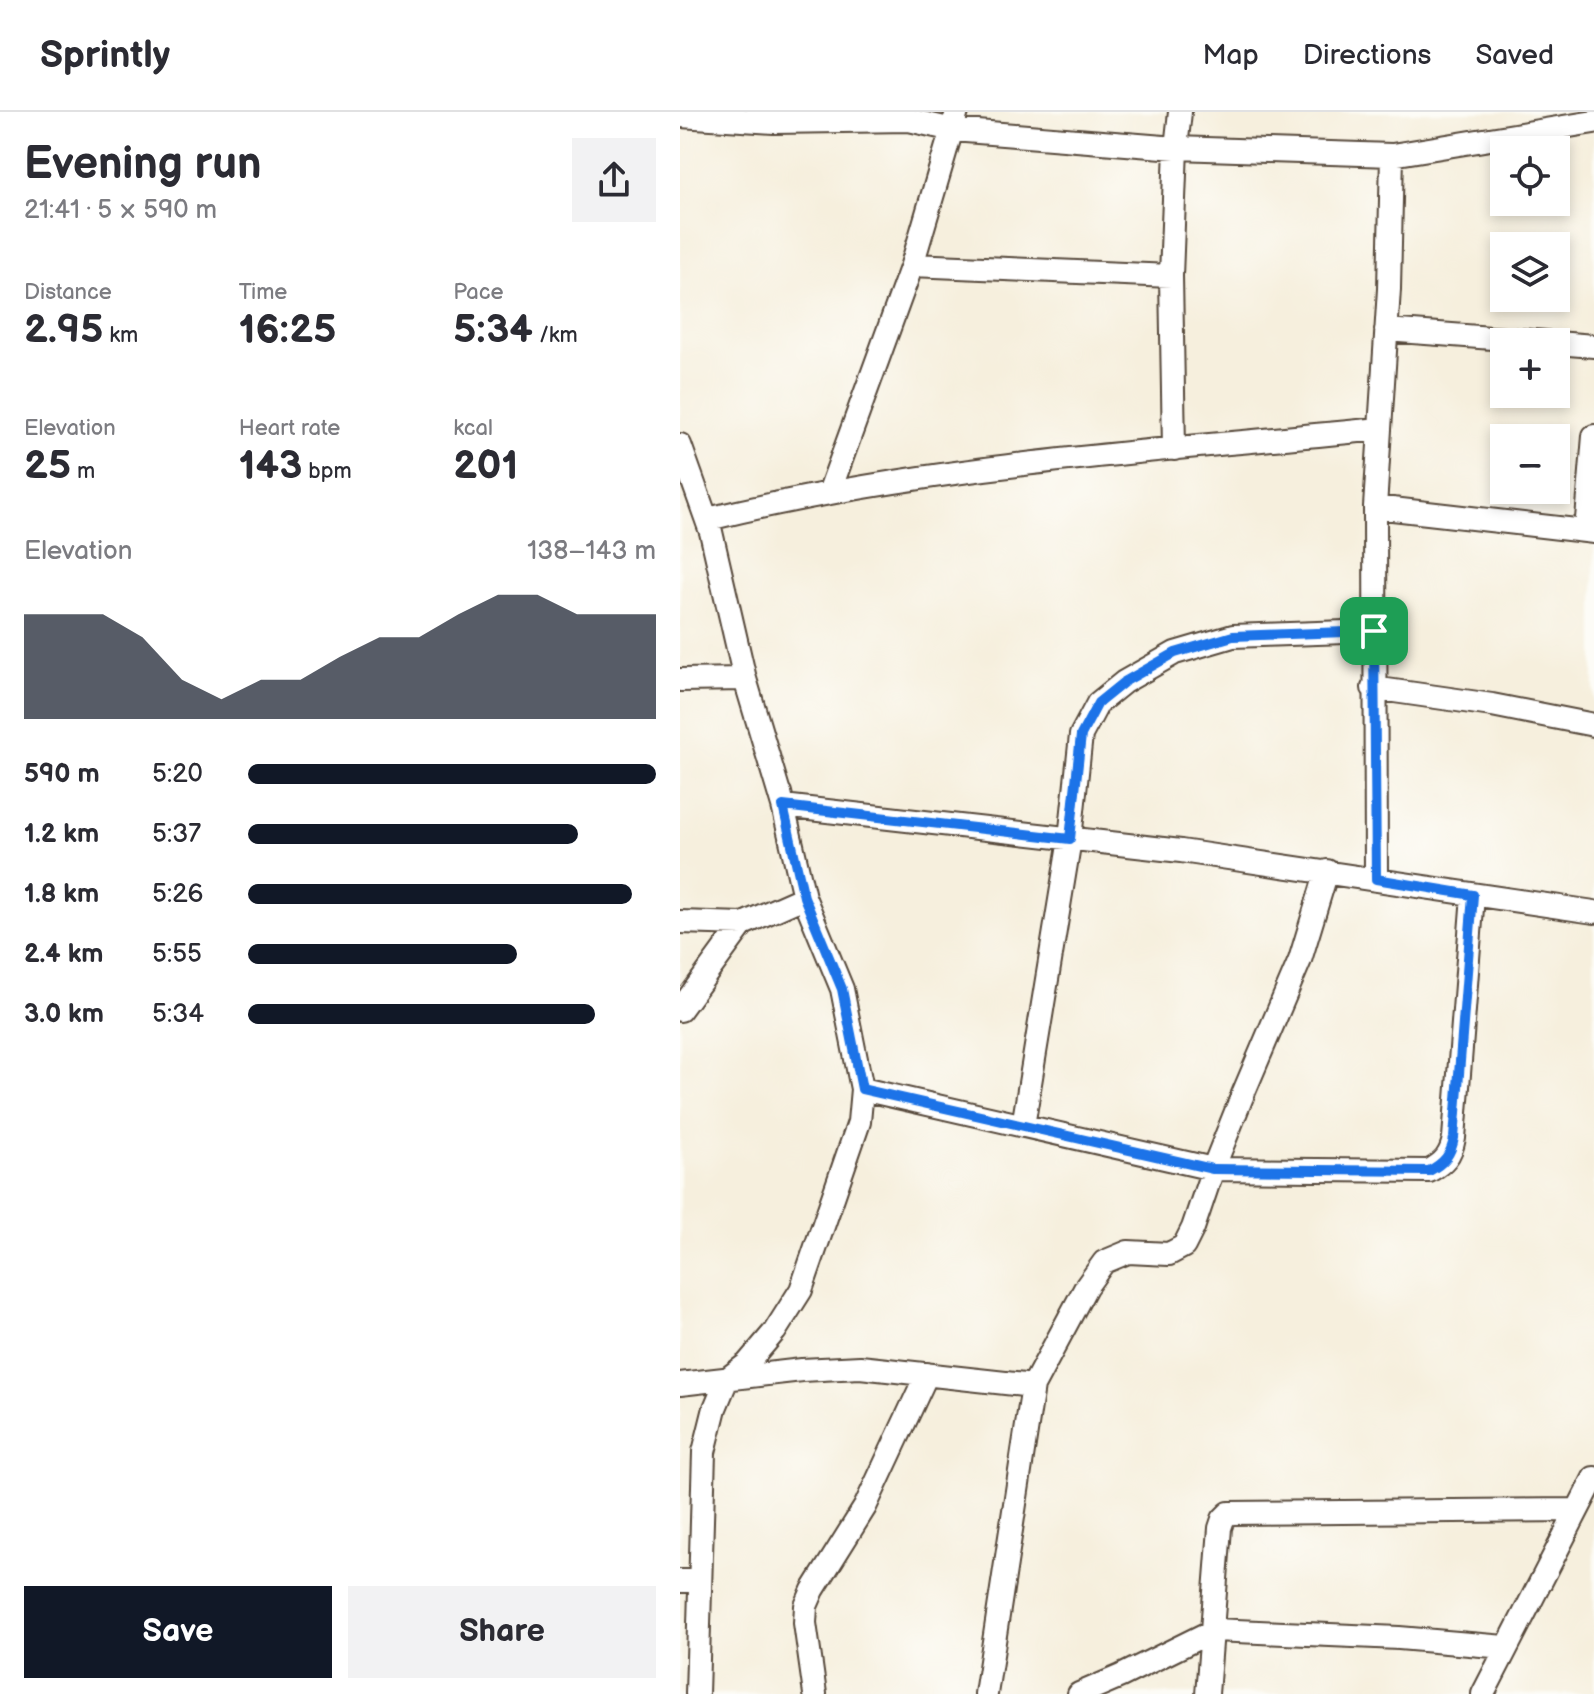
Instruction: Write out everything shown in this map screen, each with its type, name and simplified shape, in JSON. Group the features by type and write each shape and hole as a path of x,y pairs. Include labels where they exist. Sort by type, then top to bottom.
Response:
{"street":[{"path":"1174,449 1171,276 1180,112"},
{"path":"680,116 774,122 955,121 1176,148 1392,155 1594,122"},
{"path":"829,493 912,265 955,121"},
{"path":"1376,879 1373,688 1375,507 1386,330 1392,155"},
{"path":"912,265 1171,276"},
{"path":"1386,330 1490,338"},
{"path":"1570,344 1594,346"},
{"path":"708,519 829,493 980,468 1380,429"},
{"path":"1375,507 1590,531 1594,436"},
{"path":"683,459 708,519 804,897 842,989 862,1089 859,1122 801,1290 775,1331 747,1364 727,1379 715,1408 704,1452 690,1581 697,1694"},
{"path":"708,519 745,679 783,806"},
{"path":"1023,1126 1070,839 1081,735 1098,703 1124,682 1175,653 1233,636 1374,631"},
{"path":"680,680 745,679"},
{"path":"1373,688 1492,705 1594,725"},
{"path":"783,806 1327,871 1594,912"},
{"path":"986,1694 1033,1386 1086,1287 1104,1262 1128,1252 1169,1254 1184,1246 1300,960 1327,871"},
{"path":"862,1089 1213,1169 1429,1171 1442,1164 1452,1150 1454,1138 1473,895"},
{"path":"680,922 743,924 804,897"},
{"path":"680,1010 743,924"},
{"path":"680,1384 802,1370 860,1367 1033,1386"},
{"path":"815,1694 805,1623 806,1606 865,1507 927,1374"},
{"path":"1483,1694 1594,1478"},
{"path":"1207,1694 1220,1528 1229,1513 1576,1510"},
{"path":"1079,1694 1214,1630 1399,1638 1505,1647"}],"route":[{"path":"1374,631 1376,879 1473,895 1454,1138 1452,1150 1442,1164 1429,1171 1213,1169 862,1089 842,989 804,897 783,806 1070,839 1081,735 1098,703 1124,682 1175,653 1233,636 1374,631"}]}
